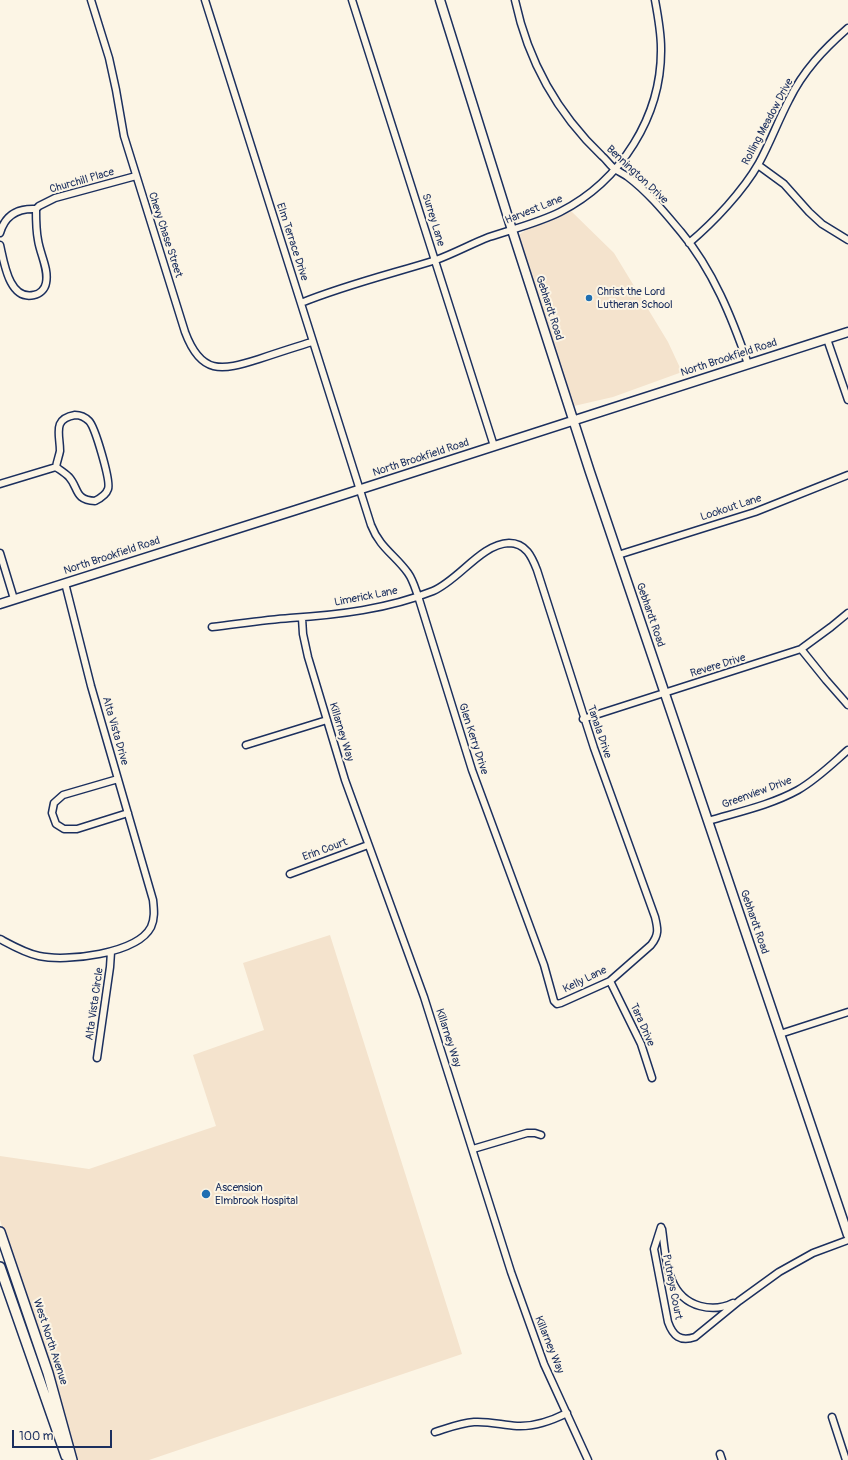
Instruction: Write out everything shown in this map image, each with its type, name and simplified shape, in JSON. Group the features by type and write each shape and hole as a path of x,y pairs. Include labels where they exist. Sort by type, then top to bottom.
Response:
{"main road":[{"name":"West North Avenue","path":"0,1232 48,1374 72,1460"},
{"name":"West North Avenue","path":"1,1272 68,1460"}],"street":[{"name":"Chevy Chase Street","path":"91,0 109,58 124,136 193,350 200,359 214,366 230,367 312,342"},
{"name":"Elm Terrace Drive","path":"205,0 312,342 360,489"},
{"name":"Surrey Lane","path":"352,0 494,446"},
{"name":"Gebhardt Road","path":"440,0 573,420 848,1235"},
{"name":"Bennington Drive","path":"515,0 522,32 544,83 552,97 573,126 615,170 630,178 652,199 689,243 707,270 728,311 748,364"},
{"name":"Harvest Lane","path":"301,304 435,260 488,238 542,220 573,205 600,185 623,160 639,135 646,122 656,93 661,48 659,18 655,0"},
{"name":"Rolling Meadow Drive","path":"689,243 704,231 740,190 758,165 794,89 815,60 831,42 848,28"},
{"path":"758,165 784,184 808,212 822,224 848,240"},
{"name":"Churchill Place","path":"36,209 55,198 136,176"},
{"path":"0,232 3,225 11,215 17,211 26,208 36,209 37,238 46,269 47,279 43,290 38,294 26,296 20,294 16,290 9,276 0,245"},
{"name":"North Brookfield Road","path":"0,604 848,332"},
{"path":"827,339 848,400"},
{"path":"81,415 85,417 92,425 108,478 108,489 105,495 95,501 83,498 78,494 70,478 56,467 59,455 58,435 60,424 63,420 70,416 81,415"},
{"path":"0,484 56,467"},
{"name":"Lookout Lane","path":"618,555 755,512 848,475"},
{"name":"Glen Kerry Drive","path":"360,489 376,537 383,547 397,560 408,574 418,596 472,770 544,965 554,1000 557,1004"},
{"name":"Limerick Lane","path":"212,627 352,612 418,596 445,585 484,553 501,544 509,543"},
{"name":"Tanala Drive","path":"509,543 520,545 526,549 533,559 584,719 655,917 658,933 656,940"},
{"path":"0,553 14,599"},
{"name":"Alta Vista Drive","path":"0,939 18,949 40,956 61,958 82,957 111,952 140,939 150,928 155,915 153,900 91,686 65,583"},
{"name":"Revere Drive","path":"584,719 801,649 848,613"},
{"name":"Killarney Way","path":"302,618 303,634 308,657 346,780 368,845 424,997 511,1272 544,1364 588,1460"},
{"path":"801,649 821,675 848,705"},
{"path":"246,745 327,720"},
{"name":"Greenview Drive","path":"708,821 754,807 796,791 823,773 848,750"},
{"path":"118,779 63,795 54,803 52,814 56,824 64,829 77,829 128,813"},
{"name":"Erin Court","path":"290,874 368,845"},
{"name":"Kelly Lane","path":"557,1004 610,981 656,940"},
{"name":"Alta Vista Circle","path":"98,1058 111,952"},
{"name":"Tara Drive","path":"610,981 641,1044 652,1078"},
{"path":"780,1034 848,1012"},
{"path":"473,1149 527,1133 541,1135"},
{"name":"Putneys Court","path":"739,1301 717,1308 706,1308 696,1305 679,1293 672,1284 669,1275 661,1227 654,1249 668,1322 671,1331 676,1336 689,1339 695,1337 739,1301 796,1262 848,1240"},
{"path":"1,1272 13,1270"},
{"path":"435,1432 472,1422 488,1422 516,1426 541,1424 567,1413"},
{"path":"832,1417 846,1460"}],"shaded area":[{"name":"Christ the Lord Lutheran School","path":"571,211 614,253 668,342 682,372 613,397 574,406 555,354 518,240 520,234 529,228 546,223"},
{"name":"Ascension Elmbrook Hospital","path":"330,935 462,1354 149,1460 74,1460 0,1220 0,1156 89,1169 216,1126 193,1055 264,1030 243,963"}],"place":[{"name":"Christ the Lord Lutheran School","path":"589,298"},
{"name":"Ascension Elmbrook Hospital","path":"206,1194"}]}
